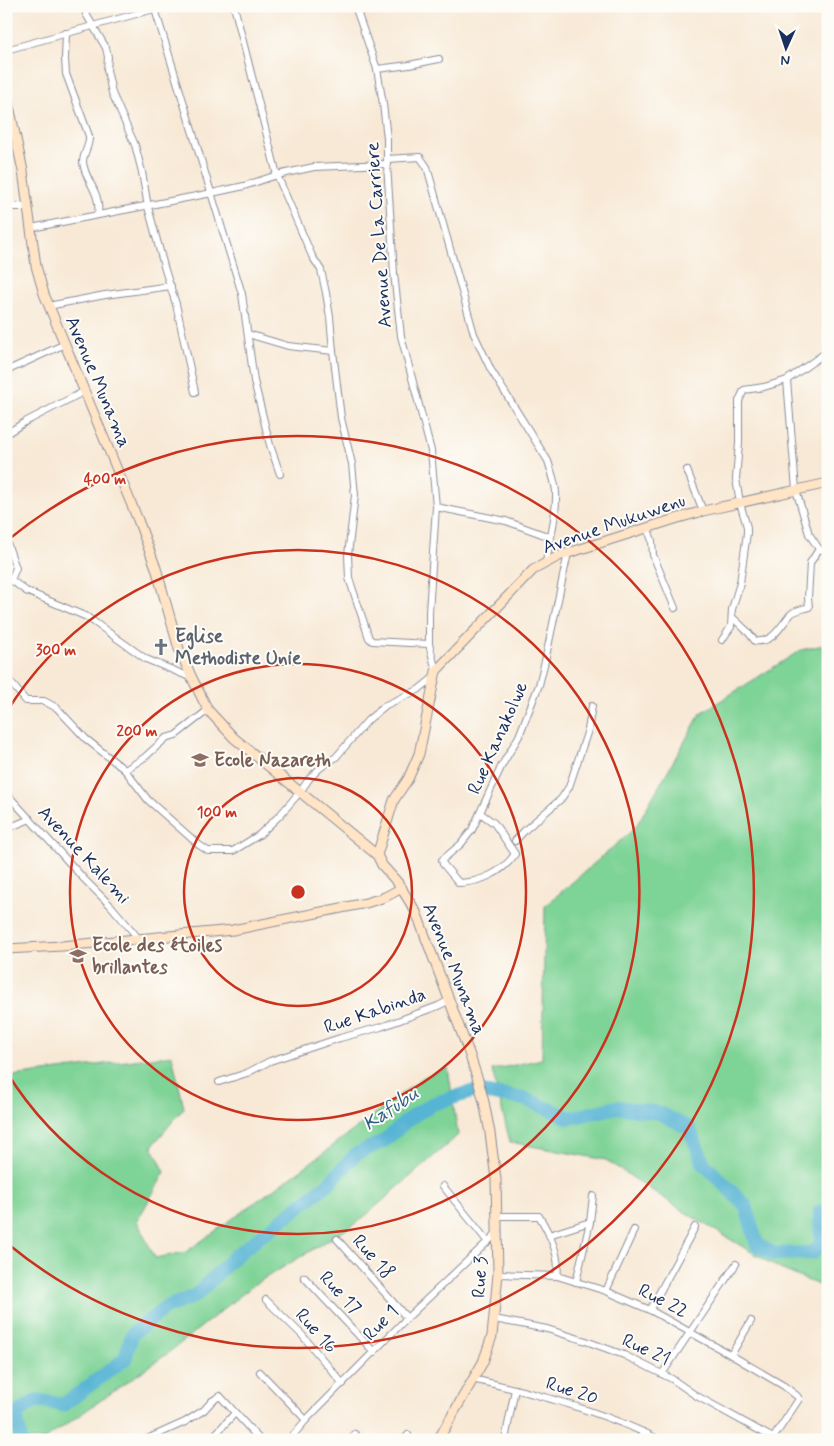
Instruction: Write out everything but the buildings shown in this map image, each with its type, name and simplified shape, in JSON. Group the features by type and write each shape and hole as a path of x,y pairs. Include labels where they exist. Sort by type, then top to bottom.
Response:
{"street":[{"path":"6,8 10,6"},
{"path":"84,6 107,52 107,70 112,93 135,145 148,207 164,270 171,286 196,392"},
{"path":"234,6 277,175 320,270 330,317 341,418 352,464 355,495 348,555 350,587 369,638 372,641 429,644"},
{"path":"356,9 408,6"},
{"path":"6,50 154,8 242,294 254,381 270,445 280,474"},
{"name":"Avenue De La Carriere","path":"356,9 377,69 383,104 387,138 393,264 401,336 431,451 436,507 429,612 429,644 435,674"},
{"path":"66,33 66,74 89,136 90,142 83,164 96,191 98,215"},
{"path":"377,69 439,59"},
{"name":"Avenue Munama","path":"6,92 10,125 23,171 36,266 48,306 138,520 156,568 179,649 192,678 208,710 234,738 377,855 402,888 416,912 450,1000 484,1102"},
{"path":"30,228 148,207 244,186 277,175 314,167 420,157 427,167 474,334 491,370 548,461 554,477 556,492 546,562"},
{"path":"6,207 27,207"},
{"path":"48,306 105,295 171,286"},
{"path":"248,334 288,346 333,351"},
{"path":"6,371 65,344"},
{"path":"722,640 730,629 732,609 740,583 747,533 736,479 739,443 739,401 741,395 747,389 764,387 786,380 828,351"},
{"path":"786,380 796,490 809,534 819,549 828,552"},
{"path":"6,434 85,391"},
{"path":"687,470 703,511"},
{"name":"Avenue Mukuwenu","path":"435,674 533,570 546,562 568,553 703,511 828,483"},
{"path":"436,507 506,521 550,537"},
{"path":"648,529 652,541 653,555 675,608"},
{"path":"6,540 16,568 9,581 87,617 146,660 192,678"},
{"path":"732,617 755,641 761,641 778,632 792,614 809,607 810,563 819,549"},
{"name":"Rue Kanakolwe","path":"515,854 498,871 477,881 459,882 443,864 442,860 469,835 502,766 519,736 539,685 550,642 568,553"},
{"path":"6,677 26,701 44,701 57,708 86,739 125,770 148,800 208,851 232,851 259,835 280,816 309,779 320,768 336,757 368,720 386,705 418,690 435,674"},
{"path":"377,855 394,800 408,779 419,754 435,674"},
{"path":"507,842 515,841 561,799 569,787 588,730 592,706"},
{"path":"125,770 145,757 166,738 176,735 208,710"},
{"name":"Avenue Kalemi","path":"6,793 111,906 139,939"},
{"path":"480,813 494,823 515,854"},
{"path":"6,829 30,819"},
{"path":"515,841 515,854"},
{"path":"6,948 62,946 233,930 366,903 385,897 402,888"},
{"name":"Rue Kabinda","path":"219,1082 340,1038 373,1030 450,1000"},
{"name":"Rue 3","path":"438,1440 488,1352 494,1319 498,1274 498,1232 494,1170 484,1102"},
{"path":"442,1186 488,1242"},
{"path":"576,1282 590,1222 593,1196"},
{"path":"497,1216 539,1216 549,1235 558,1261 557,1276"},
{"path":"549,1235 590,1222"},
{"path":"650,1310 695,1227"},
{"path":"606,1291 634,1230"},
{"name":"Rue 1","path":"289,1440 306,1420 407,1318 498,1232"},
{"name":"Rue 18","path":"336,1239 407,1318"},
{"path":"662,1374 736,1264"},
{"name":"Rue 22","path":"498,1274 557,1276 606,1291 650,1310 784,1386 799,1397 772,1439"},
{"name":"Rue 17","path":"304,1277 374,1352"},
{"name":"Rue 16","path":"266,1300 302,1335 343,1384"},
{"name":"Rue 21","path":"494,1319 547,1329 624,1355 662,1374 772,1439"},
{"path":"732,1355 751,1321"},
{"path":"260,1372 306,1420"},
{"name":"Rue 20","path":"472,1380 514,1388 613,1420 660,1440"},
{"path":"505,1440 514,1388"},
{"path":"145,1440 185,1422 204,1410 212,1401 220,1396 260,1440"},
{"path":"210,1440 235,1412"}],"green space":[{"path":"828,644 828,1289 780,1269 691,1216 606,1160 510,1142 492,1070 542,1059 545,906 635,828 701,713 801,650"},
{"path":"172,1055 184,1108 152,1146 165,1172 137,1221 155,1258 186,1252 306,1166 424,1077 448,1068 458,1135 357,1223 255,1284 167,1354 44,1440 6,1440 6,1077"}],"waterway":[{"name":"Kafubu","path":"21,1440 16,1414 37,1400 63,1405 125,1359 132,1334 165,1308 195,1296 235,1256 327,1185 356,1154 384,1141 410,1118 432,1104 475,1091 525,1099 570,1118 617,1107 659,1113 689,1128 704,1164 746,1206 757,1245 774,1254 813,1253 821,1243 820,1212 828,1209"}],"place":[{"name":"Eglise Methodiste Unie","path":"161,647"},
{"name":"Ecole Nazareth","path":"200,760"},
{"name":"Ecole des étoiles brillantes","path":"78,956"}]}
